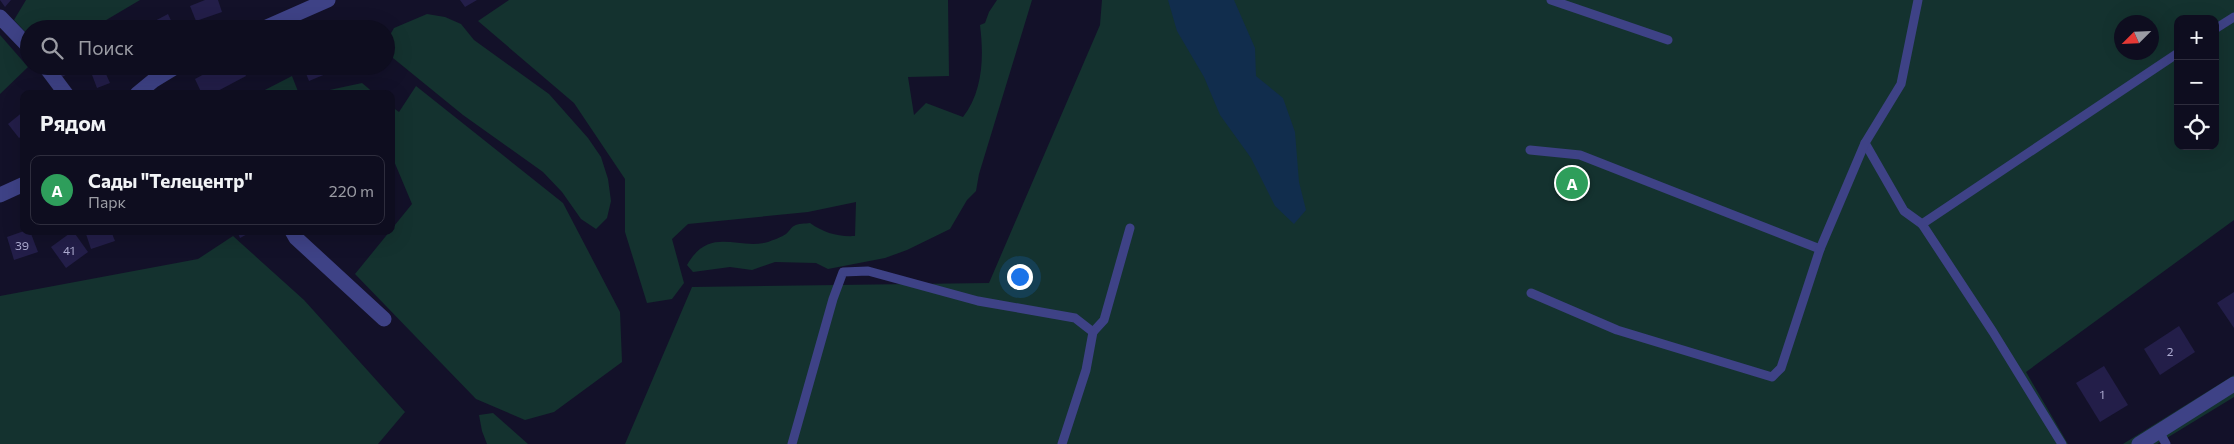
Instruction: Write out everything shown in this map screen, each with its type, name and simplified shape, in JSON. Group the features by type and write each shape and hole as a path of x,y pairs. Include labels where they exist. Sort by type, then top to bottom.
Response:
{"street":[{"path":"282,20 328,0"},
{"path":"0,17 20,38"},
{"path":"52,75 63,90"},
{"path":"142,90 162,75"},
{"path":"0,195 20,186"},
{"path":"294,235 384,318"},
{"path":"2139,444 2162,438 2234,384"}],"lane":[{"path":"1551,0 1668,40"},
{"path":"1531,293 1617,330 1772,377 1781,368 1820,249 1865,143 1901,84 1918,0"},
{"path":"2219,26 2234,17"},
{"path":"1922,224 2174,56"},
{"path":"1865,143 1904,211 1922,224 1993,332 2062,444"},
{"path":"1530,150 1580,155 1820,249"},
{"path":"1062,444 1086,370 1093,332 1104,320 1130,228"},
{"path":"792,444 832,299 843,272 868,271 978,301 1075,318 1093,332"}],"green space":[{"path":"26,0 140,0 106,20 20,20 20,26 14,20"},
{"path":"509,0 948,0 949,76 908,77 914,115 926,103 963,117 975,96 981,73 980,25 985,23 989,12 997,0 1032,0 979,174 976,191 967,200 950,229 907,250 885,258 828,269 816,263 775,262 752,270 730,267 693,272 687,265 696,253 705,246 725,242 757,244 768,242 784,235 792,227 800,224 810,223 831,234 855,236 856,202 808,212 688,224 672,239 684,283 672,299 647,303 625,232 625,179 574,103 478,21"},
{"path":"1102,0 2234,0 2234,220 2026,372 2068,444 625,444 692,287 989,283 1100,25"},
{"path":"427,14 445,17 461,24 474,40 549,94 588,138 601,157 608,179 611,201 607,218 596,229 581,219 562,192 543,172 463,115 395,60 395,28"},
{"path":"0,35 20,58 20,75 0,94"},
{"path":"292,76 297,90 265,90"},
{"path":"362,83 370,90 330,90"},
{"path":"416,86 563,203 620,312 622,362 554,412 525,420 476,399 355,274 387,235 395,235 395,225 412,204 395,164 395,109 399,112"},
{"path":"233,236 304,300 405,412 378,444 0,444 0,296 198,259"},
{"path":"2234,375 2234,397 2157,444 2123,444"},
{"path":"493,413 528,444 487,444 479,415"}],"water":[{"path":"1168,0 1234,0 1255,48 1256,76 1283,98 1295,132 1299,182 1306,210 1294,224 1275,206 1251,158 1220,115 1204,77 1177,31"}],"building":[{"path":"0,0 11,0 5,7"},
{"path":"205,0 218,0 222,12 196,20 190,6"},
{"path":"460,0 477,0 465,7"},
{"path":"168,14 171,20 157,20"},
{"path":"92,75 106,75 110,83 97,88"},
{"path":"202,75 246,76 220,90 200,90 195,79"},
{"path":"307,75 323,75 309,81"},
{"path":"20,114 20,137 19,138 8,124"},
{"path":"20,232 20,235 32,235 38,252 14,260 7,237"},
{"path":"68,235 76,235 88,252 66,268 51,247"},
{"path":"86,235 113,235 115,241 91,249"},
{"path":"2234,292 2234,328 2217,303"},
{"path":"2179,326 2195,352 2160,375 2144,349"},
{"path":"2104,366 2128,405 2100,422 2076,383"}],"place":[{"name":"Сады \"Телецентр\"","path":"1572,183"}]}
